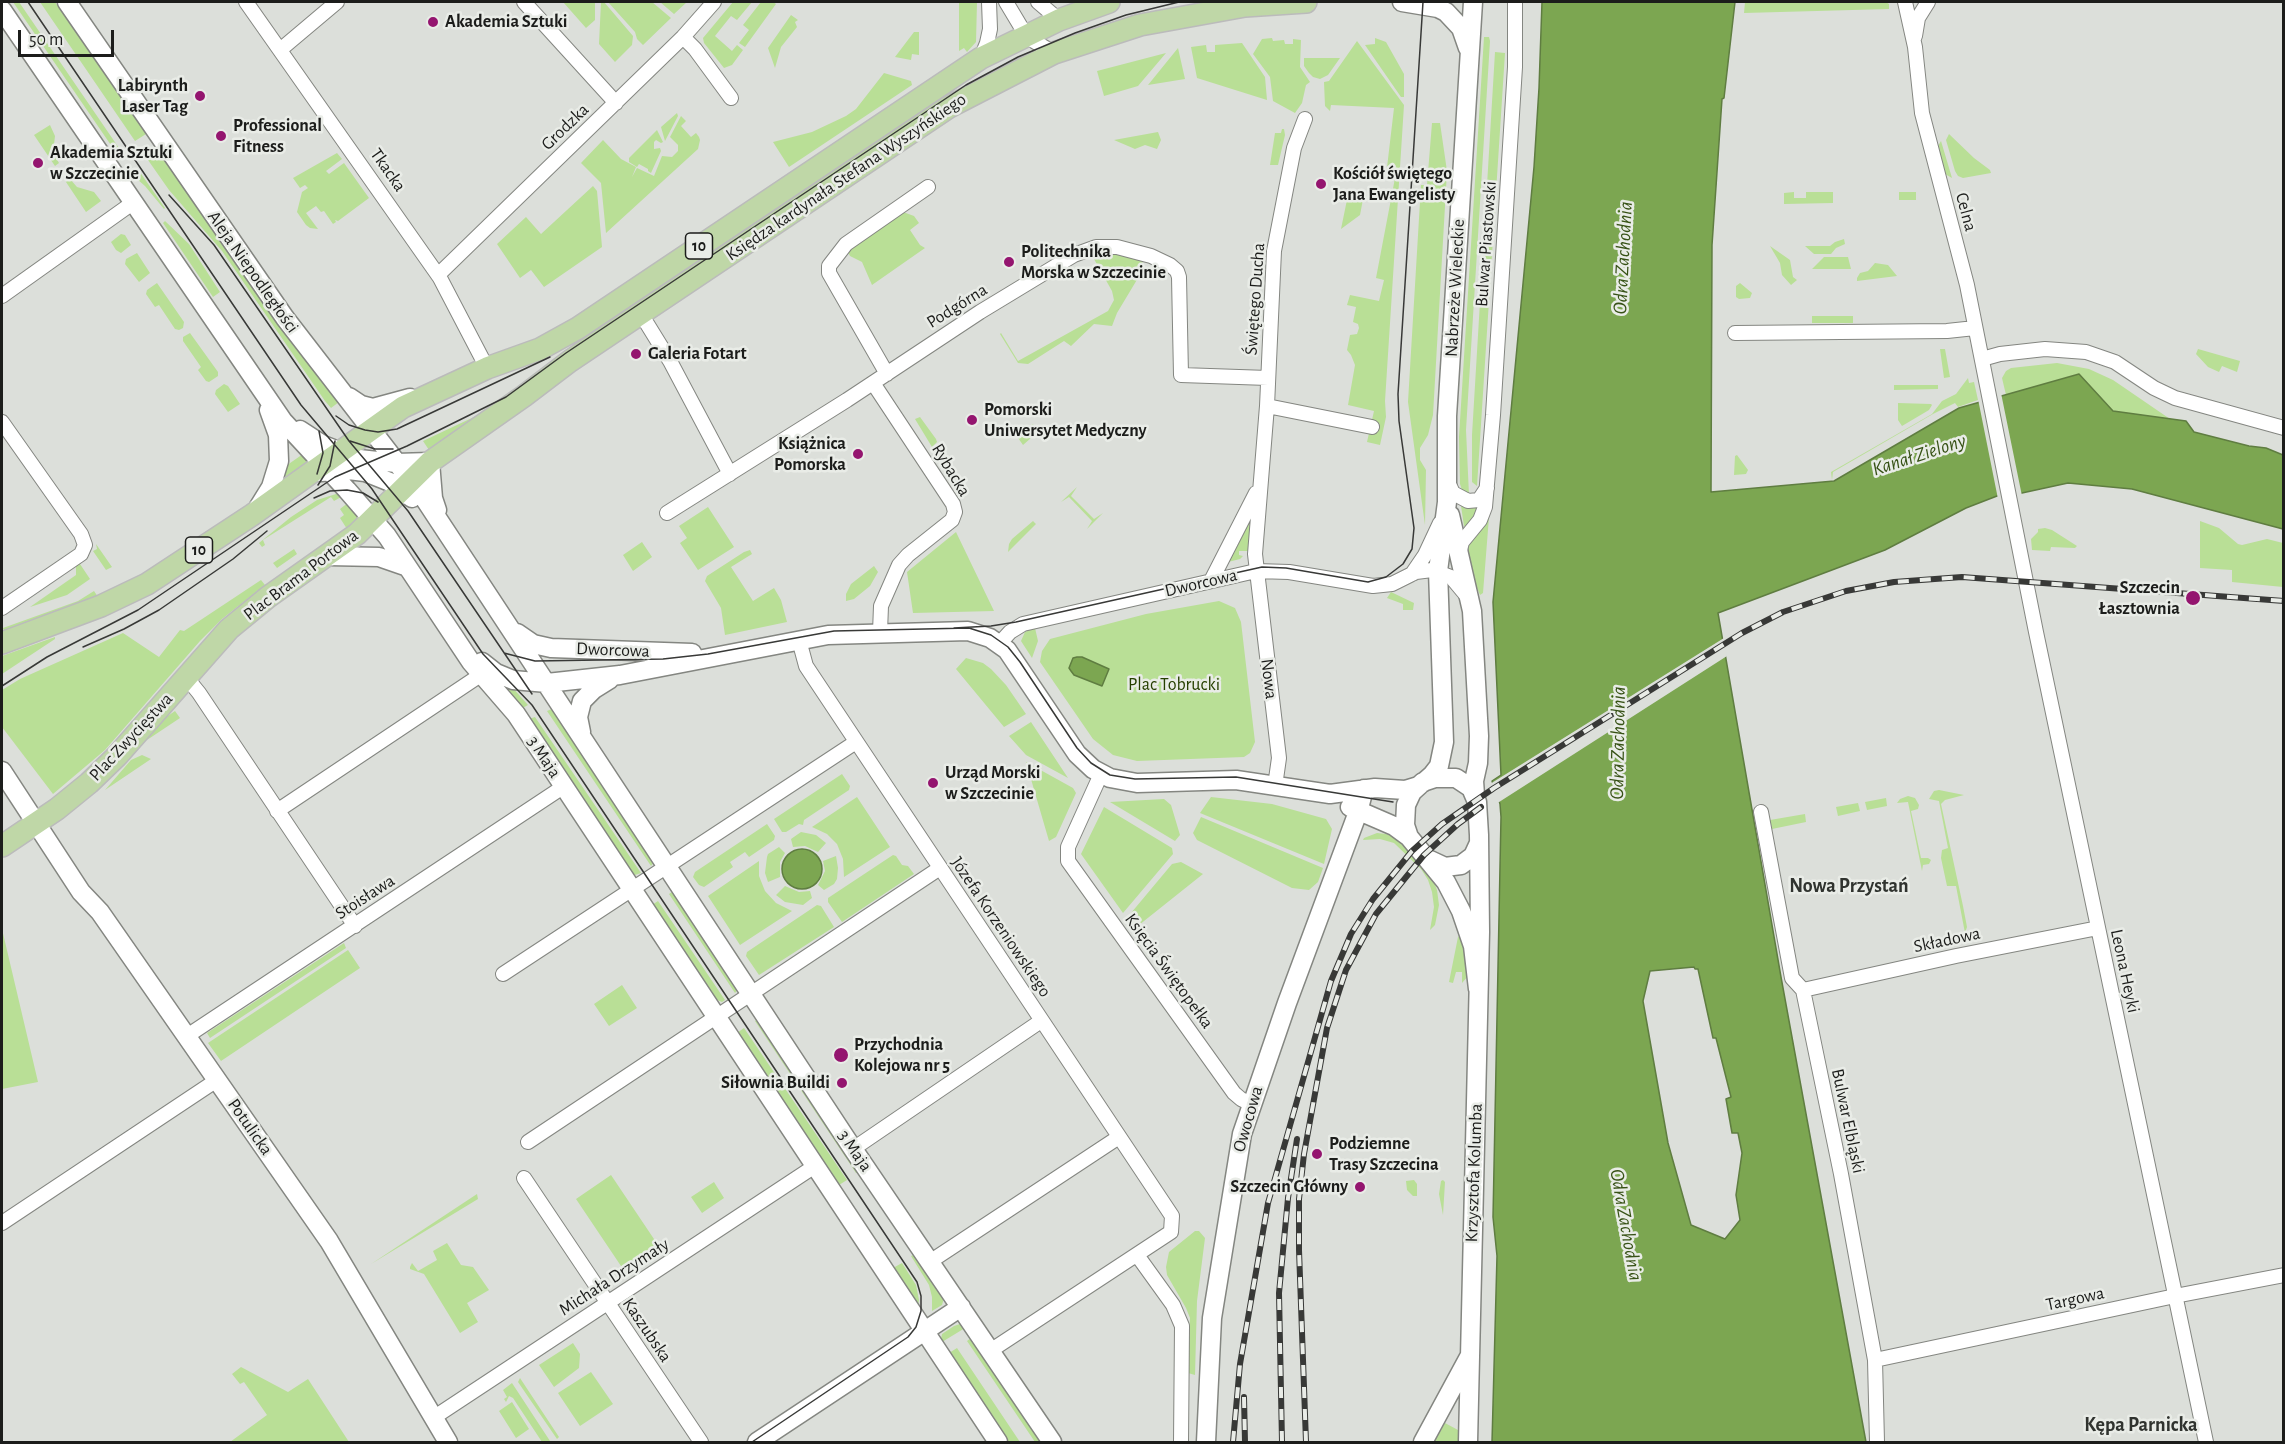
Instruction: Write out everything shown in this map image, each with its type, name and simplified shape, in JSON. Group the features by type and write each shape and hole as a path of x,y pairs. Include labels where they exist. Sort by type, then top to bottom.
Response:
{"main road":[{"name":"Księdza kardynała Stefana Wyszyńskiego","path":"372,431 403,408 487,368 540,349 578,328 981,58 1059,20 1109,2"},
{"name":"Księdza kardynała Stefana Wyszyńskiego","path":"393,468 430,462 570,361 949,107 1054,53 1140,25 1245,6 1306,2"},
{"name":"10","path":"2,641 101,606 145,585 325,466 372,431"},
{"name":"10","path":"373,520 393,468"},
{"name":"Plac Brama Portowa","path":"186,677 230,629 268,597 328,556 373,520"},
{"name":"Plac Zwycięstwa","path":"2,846 66,802 103,769 186,677"}],"street":[{"name":"Aleja Niepodległości","path":"67,2 279,310 372,431 393,468"},
{"name":"Tkacka","path":"246,2 438,275 487,368"},
{"path":"280,50 337,2"},
{"path":"524,2 616,103"},
{"name":"Grodzka","path":"438,275 683,37 714,2"},
{"path":"981,58 990,29 989,2"},
{"path":"1006,2 1026,35 1035,43 1054,53"},
{"path":"1038,2 1059,20"},
{"path":"1402,2 1438,8 1449,14 1463,32 1469,56"},
{"name":"Nabrzeże Wieleckie","path":"1421,784 1438,767 1444,742 1438,571 1447,502 1448,404 1473,2"},
{"name":"Bulwar Piastowski","path":"1459,556 1462,542 1483,515 1487,488 1513,106 1515,2"},
{"name":"Celna","path":"1905,2 1915,47 1925,125 1964,276 1987,384"},
{"name":"Celna","path":"1915,47 1918,18 1928,2"},
{"path":"2,10 276,410 310,437 325,466 373,520 450,631"},
{"path":"683,37 731,98"},
{"name":"Świętego Ducha","path":"1256,571 1255,550 1267,406 1274,251 1294,148 1305,119"},
{"path":"887,374 830,273 829,266 846,244 928,187"},
{"path":"2,296 134,202"},
{"name":"Podgórna","path":"667,513 887,374 964,322 1074,255 1096,247 1117,247 1150,256 1170,265 1177,271 1181,375 1268,378"},
{"path":"641,314 670,361 730,474"},
{"path":"1735,333 1947,331 1975,328"},
{"path":"1982,359 2000,354 2045,349 2086,352 2119,365 2170,396 2283,428"},
{"path":"252,515 269,491 276,475 279,457 279,443 274,424 254,379"},
{"path":"332,379 355,401 373,408 452,384"},
{"name":"Rybacka","path":"873,383 953,504 955,512 952,520 900,563 881,606 880,632"},
{"name":"Leona Heyki","path":"1987,384 2206,1443"},
{"path":"1267,406 1372,427"},
{"path":"2,422 84,539 84,547 78,556 2,608"},
{"path":"325,466 364,460 393,468 444,528 510,626"},
{"path":"430,462 433,498 444,528"},
{"path":"1447,479 1453,493 1468,501 1479,500 1487,488"},
{"name":"Świętego Ducha","path":"1211,581 1260,486"},
{"path":"1410,575 1431,544 1447,502"},
{"name":"Nabrzeże Wieleckie","path":"1447,502 1473,611 1479,742 1474,781 1475,795"},
{"path":"328,556 379,557 405,566"},
{"name":"Dworcowa","path":"450,631 484,664 501,675 517,681 547,683 620,675 836,634 960,631 983,635 999,644 1010,632 1023,624 1256,571 1289,572 1373,586 1392,584 1425,570 1438,571"},
{"name":"Nowa","path":"1256,571 1279,758 1275,786"},
{"path":"1438,571 1457,582 1473,611"},
{"name":"Dworcowa","path":"510,626 525,640 551,648 724,654"},
{"name":"3 Maja","path":"510,626 853,1149 1052,1443"},
{"name":"3 Maja","path":"450,631 471,662 516,714 998,1443"},
{"name":"Józefa Korzeniowskiego","path":"799,640 805,665 1169,1210 1173,1223 1171,1232 1137,1255"},
{"path":"999,644 1015,660 1077,754 1089,766 1115,780 1132,783 1225,780 1330,794 1364,789 1402,790 1442,777 1456,778 1468,785 1475,795"},
{"path":"355,926 278,811 482,674"},
{"path":"583,738 578,717 584,698 599,685 620,675"},
{"name":"Plac Zwycięstwa","path":"186,677 196,688 278,811"},
{"path":"503,974 667,864 856,742"},
{"path":"4,774 35,823"},
{"name":"Księcia Świętopełka","path":"1101,774 1067,852 1071,865 1234,1093 1251,1104"},
{"path":"1409,837 1405,825 1406,805 1412,792 1421,784"},
{"name":"Stoisława","path":"187,1036 563,787"},
{"path":"1358,812 1364,789"},
{"path":"1330,794 1358,812 1394,826 1409,837"},
{"name":"Krzysztofa Kolumba","path":"1468,1443 1480,906 1479,843 1475,795"},
{"name":"Owocowa","path":"1206,1443 1210,1332 1239,1147 1251,1104 1358,812"},
{"name":"Bulwar Elbląski","path":"1761,812 1792,978 1803,990 1841,1174 1875,1360 1877,1443"},
{"name":"Potulicka","path":"35,823 81,892 100,912 218,1080 329,1242 448,1443"},
{"name":"Krzysztofa Kolumba","path":"1409,837 1432,863 1453,893 1466,922 1475,958 1478,989"},
{"path":"1432,863 1442,866 1458,866 1471,858 1479,843"},
{"path":"528,1142 940,868"},
{"name":"Składowa","path":"1803,990 1956,956 2098,928"},
{"path":"853,1149 1041,1021"},
{"path":"2,1223 218,1080"},
{"path":"930,1261 1119,1137"},
{"name":"Michała Drzymały","path":"433,1418 815,1166"},
{"name":"Kaszubska","path":"524,1178 701,1443"},
{"path":"990,1350 1137,1255 1173,1305 1182,1326 1181,1443"},
{"name":"Targowa","path":"1875,1360 2283,1275"},
{"path":"757,1443 961,1307"},
{"name":"Krzysztofa Kolumba","path":"1423,1443 1469,1356"}],"green space":[{"path":"13,2 19,2 121,151 117,154"},
{"path":"40,2 55,2 146,134 135,141"},
{"path":"563,2 595,2 595,20 586,28"},
{"path":"601,2 604,2 633,36 632,45 615,62 599,44"},
{"path":"608,2 652,2 671,18 643,45 637,39 635,32"},
{"path":"660,2 687,2 674,14"},
{"path":"733,2 752,2 737,20 731,16 715,36 732,51 737,45 743,50 732,65 724,68 704,43 703,38"},
{"path":"761,2 776,4 745,47 739,43 749,30 743,25"},
{"path":"955,2 977,2 976,42 967,52 964,48 959,51 959,3"},
{"path":"1745,2 1886,2 1889,4 1889,9 1744,13"},
{"path":"791,15 798,20 795,22 797,27 781,47 775,68 768,48"},
{"path":"914,32 919,32 919,55 912,54 911,60 895,57"},
{"path":"1484,37 1489,37 1490,41 1466,430 1469,495 1462,490 1460,484 1459,437"},
{"path":"1272,38 1273,41 1284,40 1285,44 1293,44 1293,39 1301,40 1300,67 1310,82 1306,85 1302,103 1295,113 1273,101 1270,77 1253,54 1262,39"},
{"path":"1375,38 1386,42 1404,74 1404,97 1401,97 1365,45 1375,44"},
{"path":"1357,41 1404,105 1385,401 1386,417 1380,445 1367,442 1374,411 1348,405 1355,365 1347,350 1350,335 1357,334 1359,328 1358,324 1353,322 1356,307 1347,305 1350,295 1379,301 1384,280 1376,278 1395,178 1386,176 1394,108 1331,105 1330,111 1325,106 1324,82 1329,81"},
{"path":"1242,43 1265,77 1267,100 1197,78 1191,47 1206,45 1207,52 1215,52 1215,45"},
{"path":"1178,48 1185,79 1148,85"},
{"path":"1495,52 1505,53 1477,486 1472,482 1472,435"},
{"path":"1166,53 1138,86 1104,96 1097,71"},
{"path":"1304,58 1340,58 1328,75 1320,79 1309,73 1304,66"},
{"path":"884,73 911,81 912,85 789,167 773,142 812,132 846,116 856,109"},
{"path":"677,113 678,116 665,141 661,127"},
{"path":"681,116 686,121 681,126 691,137 696,133 699,137 698,149 606,233 601,183 581,163 603,140 621,159 636,167 632,177 637,168 654,176 662,156 672,157 678,151 678,145 670,137"},
{"path":"1432,123 1440,123 1447,171 1433,415 1428,435 1420,448 1420,460 1426,470 1425,525 1408,402 1421,185 1427,185"},
{"path":"50,125 55,136 53,153 59,163 55,166 34,135"},
{"path":"1282,129 1285,135 1278,165 1270,165 1275,133 1281,133"},
{"path":"657,130 663,142 656,140 654,142 654,149 660,148 661,151 651,173 639,164 637,167 629,162 629,158"},
{"path":"1158,132 1161,140 1157,149 1145,145 1135,149 1114,140"},
{"path":"1949,134 1991,173 1963,178 1958,176 1946,140"},
{"path":"1941,141 1952,178 1945,174 1938,146"},
{"path":"159,152 278,324 339,402 331,408 222,251 169,190 148,160"},
{"path":"337,153 342,159 326,171 329,174 344,163 369,198 338,221 335,220 333,224 324,211 321,212 316,206 306,213 318,229 310,228 297,212 302,192 308,188 305,185 300,188 293,178"},
{"path":"137,168 164,209 145,186 130,173"},
{"path":"70,179 77,187 94,192 101,201 86,212 66,182"},
{"path":"593,186 597,191 602,247 544,287 531,270 520,278 497,244 526,217 541,234"},
{"path":"1349,190 1364,194 1360,215 1341,229"},
{"path":"1794,192 1794,198 1806,198 1806,192 1833,192 1833,203 1784,204 1784,193"},
{"path":"1899,192 1916,192 1916,200 1899,200"},
{"path":"903,212 914,216 919,223 910,230 920,245 925,248 872,285 862,262 850,256 847,250"},
{"path":"165,221 189,244 220,292 213,297 163,223"},
{"path":"121,234 125,235 131,245 121,253 111,242"},
{"path":"1844,239 1845,244 1836,248 1831,254 1814,254 1805,246 1830,246"},
{"path":"1770,246 1790,260 1793,277 1797,280 1791,285 1782,275 1780,263"},
{"path":"137,253 150,273 139,282 125,264 126,259"},
{"path":"1103,254 1117,254 1143,261 1138,278 1112,326 1094,324 1071,346 1064,341 1028,364 1018,363 1001,333 1018,361 1108,311 1114,300 1112,291 1094,259"},
{"path":"1824,257 1848,257 1851,269 1812,269"},
{"path":"1875,263 1888,265 1897,276 1857,281 1860,273 1868,271"},
{"path":"157,283 184,322 183,328 175,329 159,305 155,307 146,294 147,290"},
{"path":"1740,283 1752,293 1750,298 1736,297 1736,286"},
{"path":"1812,316 1853,316 1853,323 1812,323"},
{"path":"190,333 218,372 218,376 209,382 198,370 201,367 183,341 183,337"},
{"path":"1940,349 1945,349 1950,377 1944,378"},
{"path":"2198,349 2240,361 2237,372 2222,366 2219,372 2208,367 2196,354"},
{"path":"2057,363 2089,369 2113,380 2170,419 2113,411 2078,374 2006,395 2002,378 2006,371 2011,368"},
{"path":"1968,378 1969,383 1974,382 1978,400 1958,407 1955,403 1933,414 1833,472 1832,480 1831,472 1932,414 1942,401 1956,394"},
{"path":"224,384 228,386 240,404 228,412 215,394 216,390"},
{"path":"1894,385 1938,385 1938,389 1894,390"},
{"path":"1898,403 1932,405 1929,410 1902,426 1898,420"},
{"path":"493,408 451,438 429,450 423,441"},
{"path":"920,417 936,439 937,442 932,447 915,419"},
{"path":"1033,424 1039,431 1023,445 1016,435"},
{"path":"303,454 311,463 281,485 283,468"},
{"path":"1737,455 1748,470 1746,474 1734,475 1735,456"},
{"path":"1077,487 1071,496 1094,519 1103,513 1087,529 1092,521 1069,497 1061,502"},
{"path":"336,494 343,496 334,501 331,497 263,540 265,545 262,547 259,543 291,517 317,500"},
{"path":"349,502 360,517 347,529 340,518 344,515 340,509"},
{"path":"1463,504 1478,507 1479,513 1466,527 1461,506"},
{"path":"708,507 734,547 698,570 680,543 687,538 679,526"},
{"path":"1489,517 1483,593 1480,595 1470,571 1466,547"},
{"path":"1033,521 1036,524 1008,552 1012,539"},
{"path":"2200,521 2219,528 2238,544 2267,539 2283,543 2283,587 2232,582 2232,570 2200,568"},
{"path":"1248,522 1250,523 1248,551 1239,551 1239,555 1243,556 1240,559 1228,562"},
{"path":"2045,528 2077,546 2075,548 2051,547 2050,551 2032,550 2031,539 2038,529"},
{"path":"956,532 994,611 913,613 907,572"},
{"path":"642,542 652,557 633,571 623,555"},
{"path":"96,544 112,567 106,570 93,551 97,549"},
{"path":"294,549 297,554 277,568 273,563"},
{"path":"750,550 752,554 731,567 753,601 774,588 781,600 787,622 725,635 721,608 705,581 707,576"},
{"path":"78,561 90,579 67,595 30,607 76,575"},
{"path":"874,566 878,572 870,586 854,599 846,601 846,594 851,584"},
{"path":"261,580 265,585 222,619 200,641 105,750 53,794 2,727 2,690 20,679 123,633 159,657 180,630 184,631"},
{"path":"94,591 100,600 5,633 3,628 78,601"},
{"path":"1391,592 1414,603 1413,610 1403,610 1403,604 1387,598"},
{"name":"Plac Tobrucki","path":"1219,601 1235,608 1241,622 1255,742 1250,753 1244,757 1137,761 1113,755 1093,739 1040,662 1042,651 1050,639 1146,614"},
{"path":"1035,628 1038,641 1032,658 1021,641 1025,632"},
{"path":"55,637 55,639 2,674 2,656"},
{"path":"966,658 983,663 991,669 1006,685 1026,714 1004,727 956,669"},
{"path":"497,680 512,687 528,705 521,709"},
{"path":"554,708 654,862 651,866 547,711"},
{"path":"175,711 180,718 147,740 162,720"},
{"path":"535,717 641,873 635,875 632,873 529,719"},
{"path":"1031,722 1068,778 1026,755 1009,736"},
{"path":"142,755 151,759 105,790 131,760"},
{"path":"1026,762 1073,788 1076,793 1056,837 1049,841"},
{"path":"842,774 850,786 849,790 804,820 803,825 799,824 782,832 774,819"},
{"path":"1934,791 1964,795 1945,800 1941,804 1967,927 1965,933 1956,886 1947,886 1941,858 1942,850 1948,848 1939,801 1929,799"},
{"path":"1908,796 1915,798 1919,805 1918,809 1911,811 1921,858 1931,860 1929,864 1923,865 1922,871 1908,802 1897,803"},
{"path":"857,797 890,847 844,877 843,859 837,844 827,834 812,827"},
{"path":"1211,797 1272,804 1326,819 1332,829 1324,864 1200,813"},
{"path":"1886,798 1887,806 1867,810 1865,802"},
{"path":"1164,799 1171,805 1180,835 1175,841 1110,802"},
{"path":"1858,803 1860,811 1838,816 1836,807"},
{"path":"1104,807 1172,848 1173,854 1123,913 1081,854"},
{"path":"1805,814 1806,822 1772,829 1770,820"},
{"path":"1201,817 1323,868 1318,882 1309,890 1292,888 1197,840 1193,833"},
{"path":"767,824 775,836 774,840 749,857 745,852 730,862 733,867 704,887 699,885 693,877 695,872"},
{"path":"801,832 816,835 826,843 818,852 805,846 793,847 791,839"},
{"path":"1377,833 1396,838 1432,877 1439,905 1435,925 1430,930 1434,907 1428,880 1421,869 1394,843 1380,839 1363,840"},
{"path":"779,847 785,853 780,862 780,877 768,882 765,873 767,857"},
{"path":"893,855 902,865 908,866 914,874 842,922 828,902 828,898"},
{"path":"836,856 837,879 834,884 824,890 818,885 825,871 823,861"},
{"path":"759,861 759,876 765,891 776,903 792,911 740,945 708,896"},
{"path":"1181,862 1203,874 1134,929 1126,919 1172,864"},
{"path":"785,886 799,892 810,891 812,898 803,905 785,902 776,895"},
{"path":"675,890 739,988 735,993 669,894"},
{"path":"658,901 725,1000 722,1002 715,999 652,905"},
{"path":"817,905 821,906 834,927 759,975 746,956 747,952"},
{"path":"2,929 38,1082 2,1089"},
{"path":"1461,935 1469,975 1462,983 1462,972 1456,972 1453,983 1449,982 1458,937"},
{"path":"344,943 346,948 210,1038 207,1033"},
{"path":"348,950 360,968 221,1061 208,1043"},
{"path":"622,985 637,1008 609,1026 594,1004"},
{"path":"759,1018 860,1170 856,1173 755,1021"},
{"path":"744,1028 847,1180 839,1185 737,1033"},
{"path":"611,1175 658,1245 623,1269 576,1199"},
{"path":"1414,1180 1417,1184 1417,1196 1413,1196 1407,1190 1406,1181"},
{"path":"1443,1180 1445,1182 1443,1215 1439,1194"},
{"path":"714,1182 724,1198 702,1213 691,1197"},
{"path":"477,1194 478,1199 371,1264"},
{"path":"1195,1231 1199,1231 1205,1238 1197,1301 1195,1375 1188,1373 1190,1318 1167,1275 1166,1267 1169,1252"},
{"path":"447,1243 461,1265 473,1267 489,1290 467,1303 478,1322 460,1333 424,1274 410,1269 412,1263 418,1271 437,1260 433,1251"},
{"path":"916,1254 944,1298 942,1305 932,1311 929,1285 911,1256"},
{"path":"902,1263 916,1285 918,1306 893,1268"},
{"path":"960,1324 965,1328 942,1342 942,1334"},
{"path":"971,1338 1040,1442 1035,1442 967,1341"},
{"path":"573,1343 580,1354 579,1368 554,1387 539,1365"},
{"path":"957,1348 1020,1442 1009,1442 949,1353"},
{"path":"241,1367 288,1392 308,1379 349,1442 230,1442 267,1415 244,1382 240,1384 232,1374"},
{"path":"591,1372 613,1404 580,1426 558,1393"},
{"path":"520,1378 559,1437 557,1439 518,1382"},
{"path":"512,1383 550,1442 542,1442 513,1398 509,1396 506,1402 504,1399 507,1397 503,1390"},
{"path":"512,1402 529,1429 516,1438 499,1411"},
{"path":"1445,1423 1458,1430 1458,1442 1434,1442"}],"water":[{"path":"1542,2 1735,2 1724,98 1722,99 1712,245 1711,492 1834,481 1959,408 2079,374 2113,411 2186,421 2194,432 2266,448 2283,455 2283,529 2132,489 2068,483 1997,496 1966,508 1885,550 1718,613 1781,977 1866,1442 1492,1442 1497,1256 1493,1217 1501,817 1500,804 1492,781 1501,775 1493,602 1534,167","holes":["1694,967 1698,969 1713,1038 1716,1038 1731,1097 1726,1099 1732,1133 1738,1133 1742,1153 1736,1195 1740,1220 1725,1239 1691,1225 1668,1143 1643,1001 1650,971"]},
{"path":"1077,657 1109,669 1102,686 1074,675 1069,668 1073,658"},
{"path":"802,849 810,850 816,855 821,861 821,877 816,883 810,888 802,889 794,888 788,883 783,877 782,869 783,861 788,855 794,850"}],"pier":[{"path":"2001,393 2022,496 1998,499 1978,399"},
{"path":"1724,638 1727,656 1496,804 1490,784"}],"tram line":[{"path":"28,2 301,405 372,489 483,654 532,705 917,1282 921,1296 921,1311 916,1327 908,1337 752,1442"},
{"path":"2,686 47,657 138,610 335,477 407,446 506,397 566,353 966,85 1018,57 1075,33 1126,15 1179,2"},
{"path":"954,628 1016,622 1262,567 1286,568 1368,582 1386,577 1403,564 1412,549 1414,528 1399,421 1398,394 1423,2"},
{"path":"169,195 214,245 349,441 408,511 532,694"},
{"path":"336,416 349,425 365,430 378,432 397,429 550,357"},
{"path":"317,474 323,453 319,431"},
{"path":"318,485 330,466 335,441"},
{"path":"350,441 375,449 393,449"},
{"path":"314,498 330,491 347,490 363,493 378,502"},
{"path":"83,647 159,610 233,559 267,531"},
{"path":"504,653 535,661 663,659 708,654 834,631 969,628 991,635 1008,647 1077,748 1091,763 1110,775 1135,779 1236,777 1393,802"}],"railway":[{"path":"1233,1442 1240,1364 1268,1203 1331,981 1351,934 1373,899 1412,851 1442,824 1494,788 1742,633 1783,612 1846,591 1894,582 1962,577 2284,601"},
{"path":"1306,1442 1299,1199 1304,1154 1327,1028 1346,970 1376,914 1424,855 1458,824 1481,807"},
{"path":"1282,1442 1279,1293 1288,1198 1297,1139"},
{"path":"1244,1397 1245,1442"}],"place":[{"name":"Akademia Sztuki","path":"433,22"},
{"name":"Labirynth Laser Tag","path":"200,96"},
{"name":"Professional Fitness","path":"221,136"},
{"name":"Akademia Sztuki w Szczecinie","path":"38,163"},
{"name":"Kościół świętego Jana Ewangelisty","path":"1321,184"},
{"name":"Politechnika Morska w Szczecinie","path":"1009,262"},
{"name":"Galeria Fotart","path":"636,354"},
{"name":"Pomorski Uniwersytet Medyczny","path":"972,420"},
{"name":"Książnica Pomorska","path":"858,454"},
{"name":"Szczecin Łasztownia","path":"2193,598"},
{"name":"Urząd Morski w Szczecinie","path":"933,783"},
{"name":"Przychodnia Kolejowa nr 5","path":"841,1055"},
{"name":"Siłownia Buildi","path":"842,1083"},
{"name":"Podziemne Trasy Szczecina","path":"1317,1154"},
{"name":"Szczecin Główny","path":"1360,1187"}],"district":[{"name":"Nowa Przystań","path":"1849,886"},
{"name":"Kępa Parnicka","path":"2141,1425"}],"water label":[{"name":"Odra Zachodnia","path":"1623,258"},
{"name":"Kanał Zielony","path":"1919,455"},
{"name":"Odra Zachodnia","path":"1618,743"},
{"name":"Odra Zachodnia","path":"1626,1225"}]}
